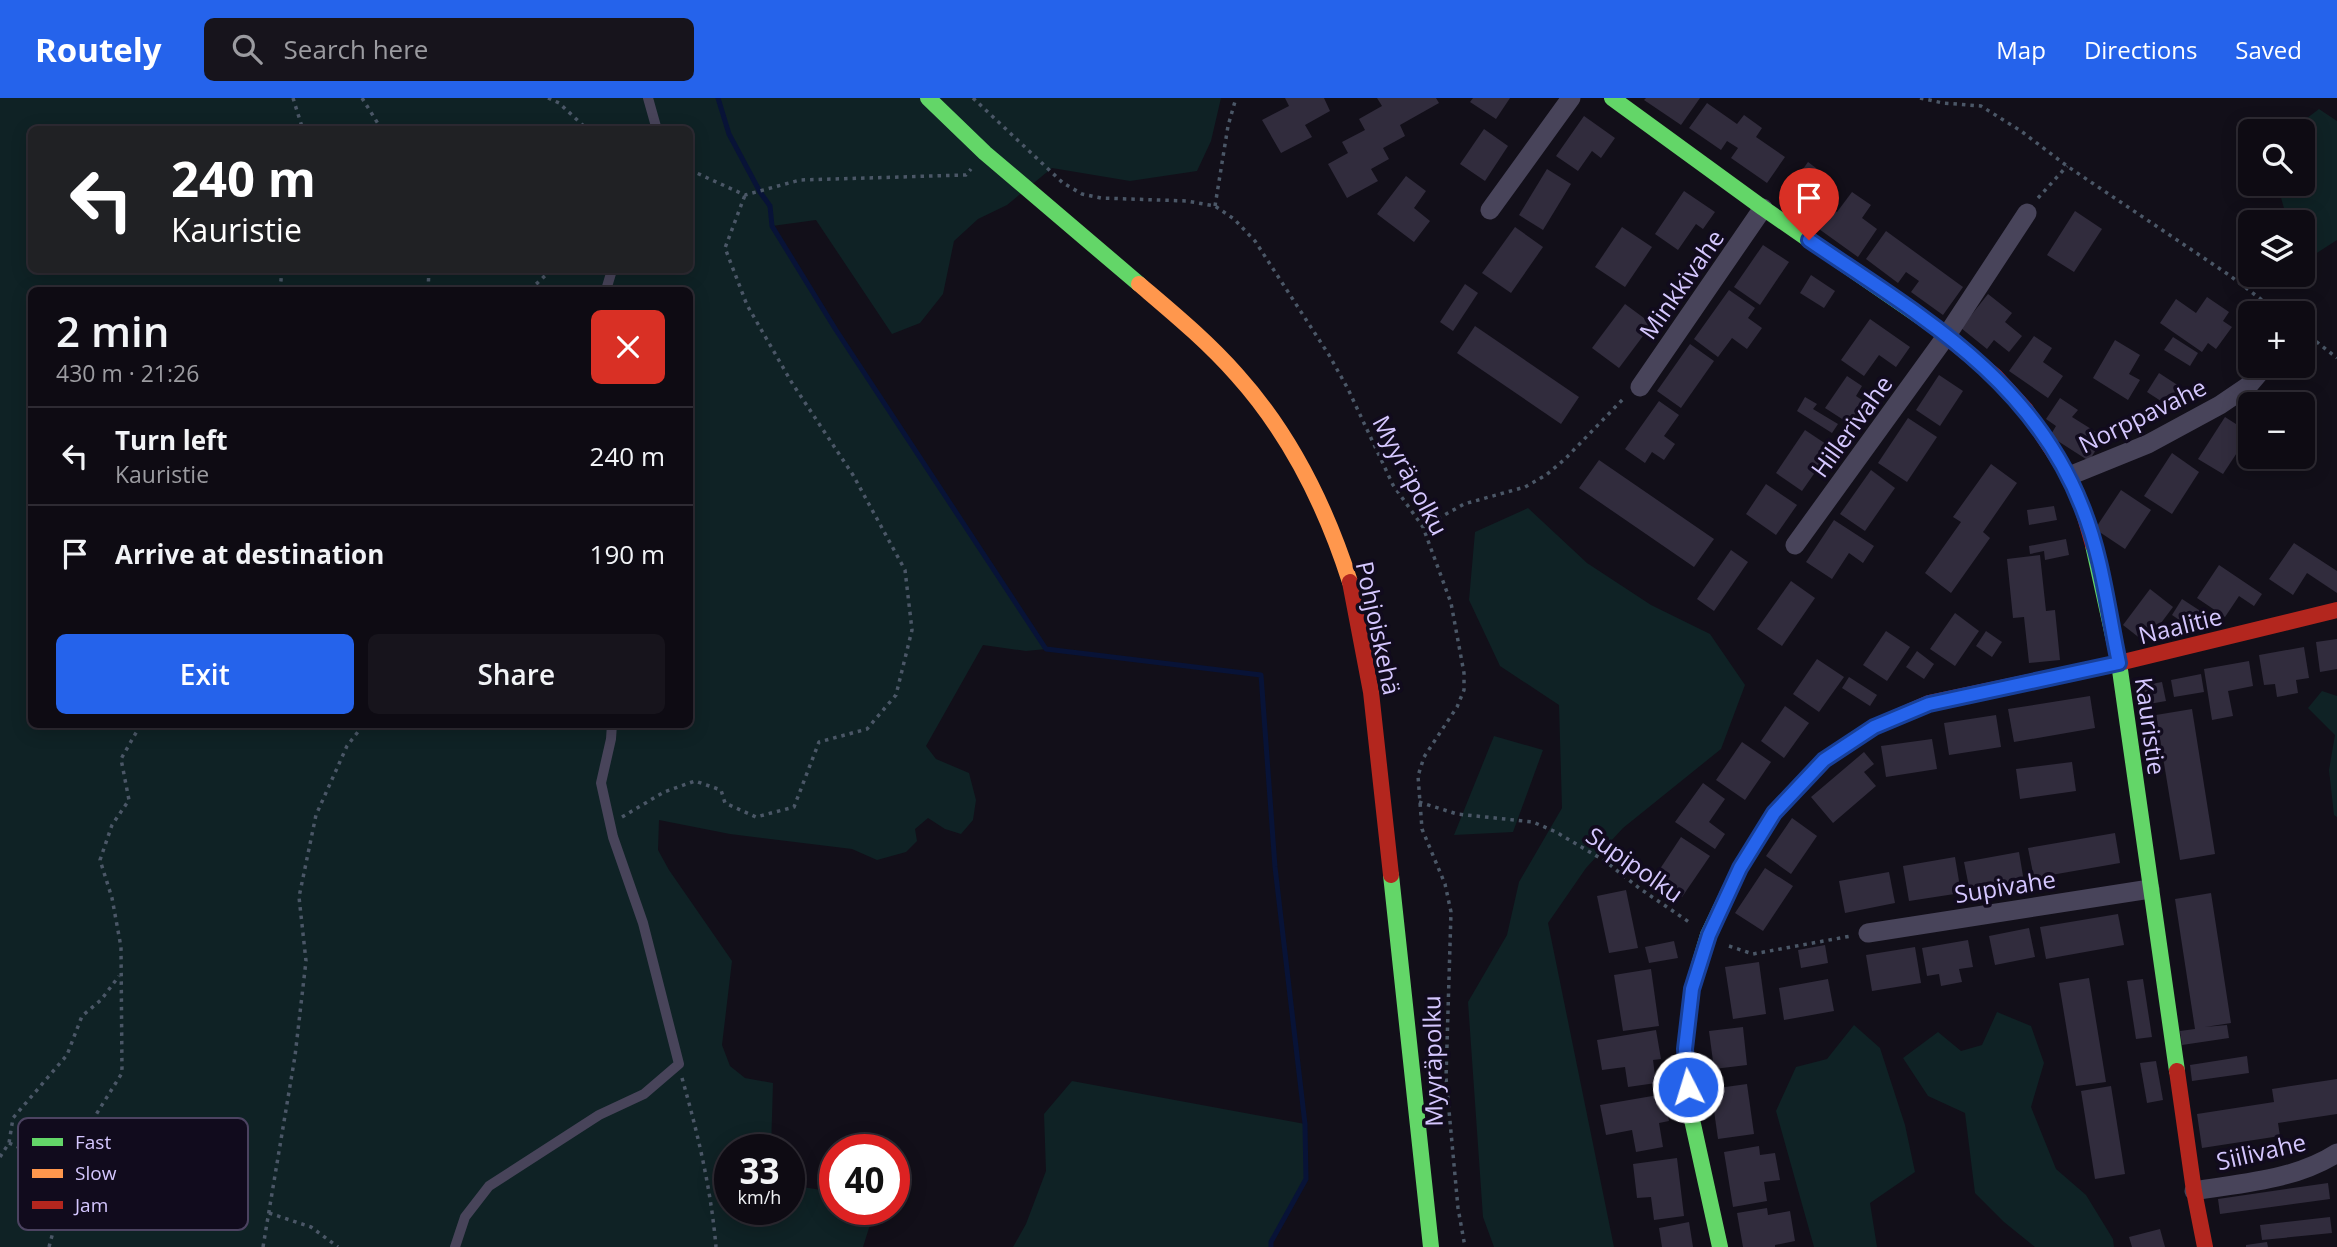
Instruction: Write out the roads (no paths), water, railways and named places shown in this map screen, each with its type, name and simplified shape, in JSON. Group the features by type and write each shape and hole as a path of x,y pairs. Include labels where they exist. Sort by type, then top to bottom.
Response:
{"street":[{"name":"Pohjoiskehä","path":"928,98 985,153 1192,329 1238,376 1282,433 1313,489 1352,588 1371,692 1431,1247"},
{"path":"1490,210 1571,98"},
{"name":"Kauristie","path":"1612,98 1763,208 1947,335 1995,376 2026,410 2069,476 2083,510 2098,561 2119,663 2193,1191 2205,1247"},
{"name":"Minkkivahe","path":"1640,387 1763,208"},
{"name":"Hillerivahe","path":"1795,545 1947,335 2026,214"},
{"name":"Norppavahe","path":"2069,476 2148,444 2220,405 2248,386 2255,378"},
{"name":"Naalitie","path":"1720,1247 1689,1106 1685,1049 1692,989 1709,935 1740,868 1774,813 1824,760 1874,727 1929,704 2119,663 2337,610"},
{"name":"Supivahe","path":"1868,933 2150,889"},
{"name":"Siilivahe","path":"2193,1191 2269,1179 2321,1163 2337,1153"}],"lane":[{"path":"648,98 656,126"},
{"path":"455,1247 465,1217 489,1186 599,1115 644,1094 679,1065 643,923 610,825 601,783 612,728"}],"waterway":[{"path":"718,98 729,134 770,206 772,226 836,330 1046,649 1261,675 1275,867 1305,1124 1306,1179 1271,1242 1271,1247"}]}
